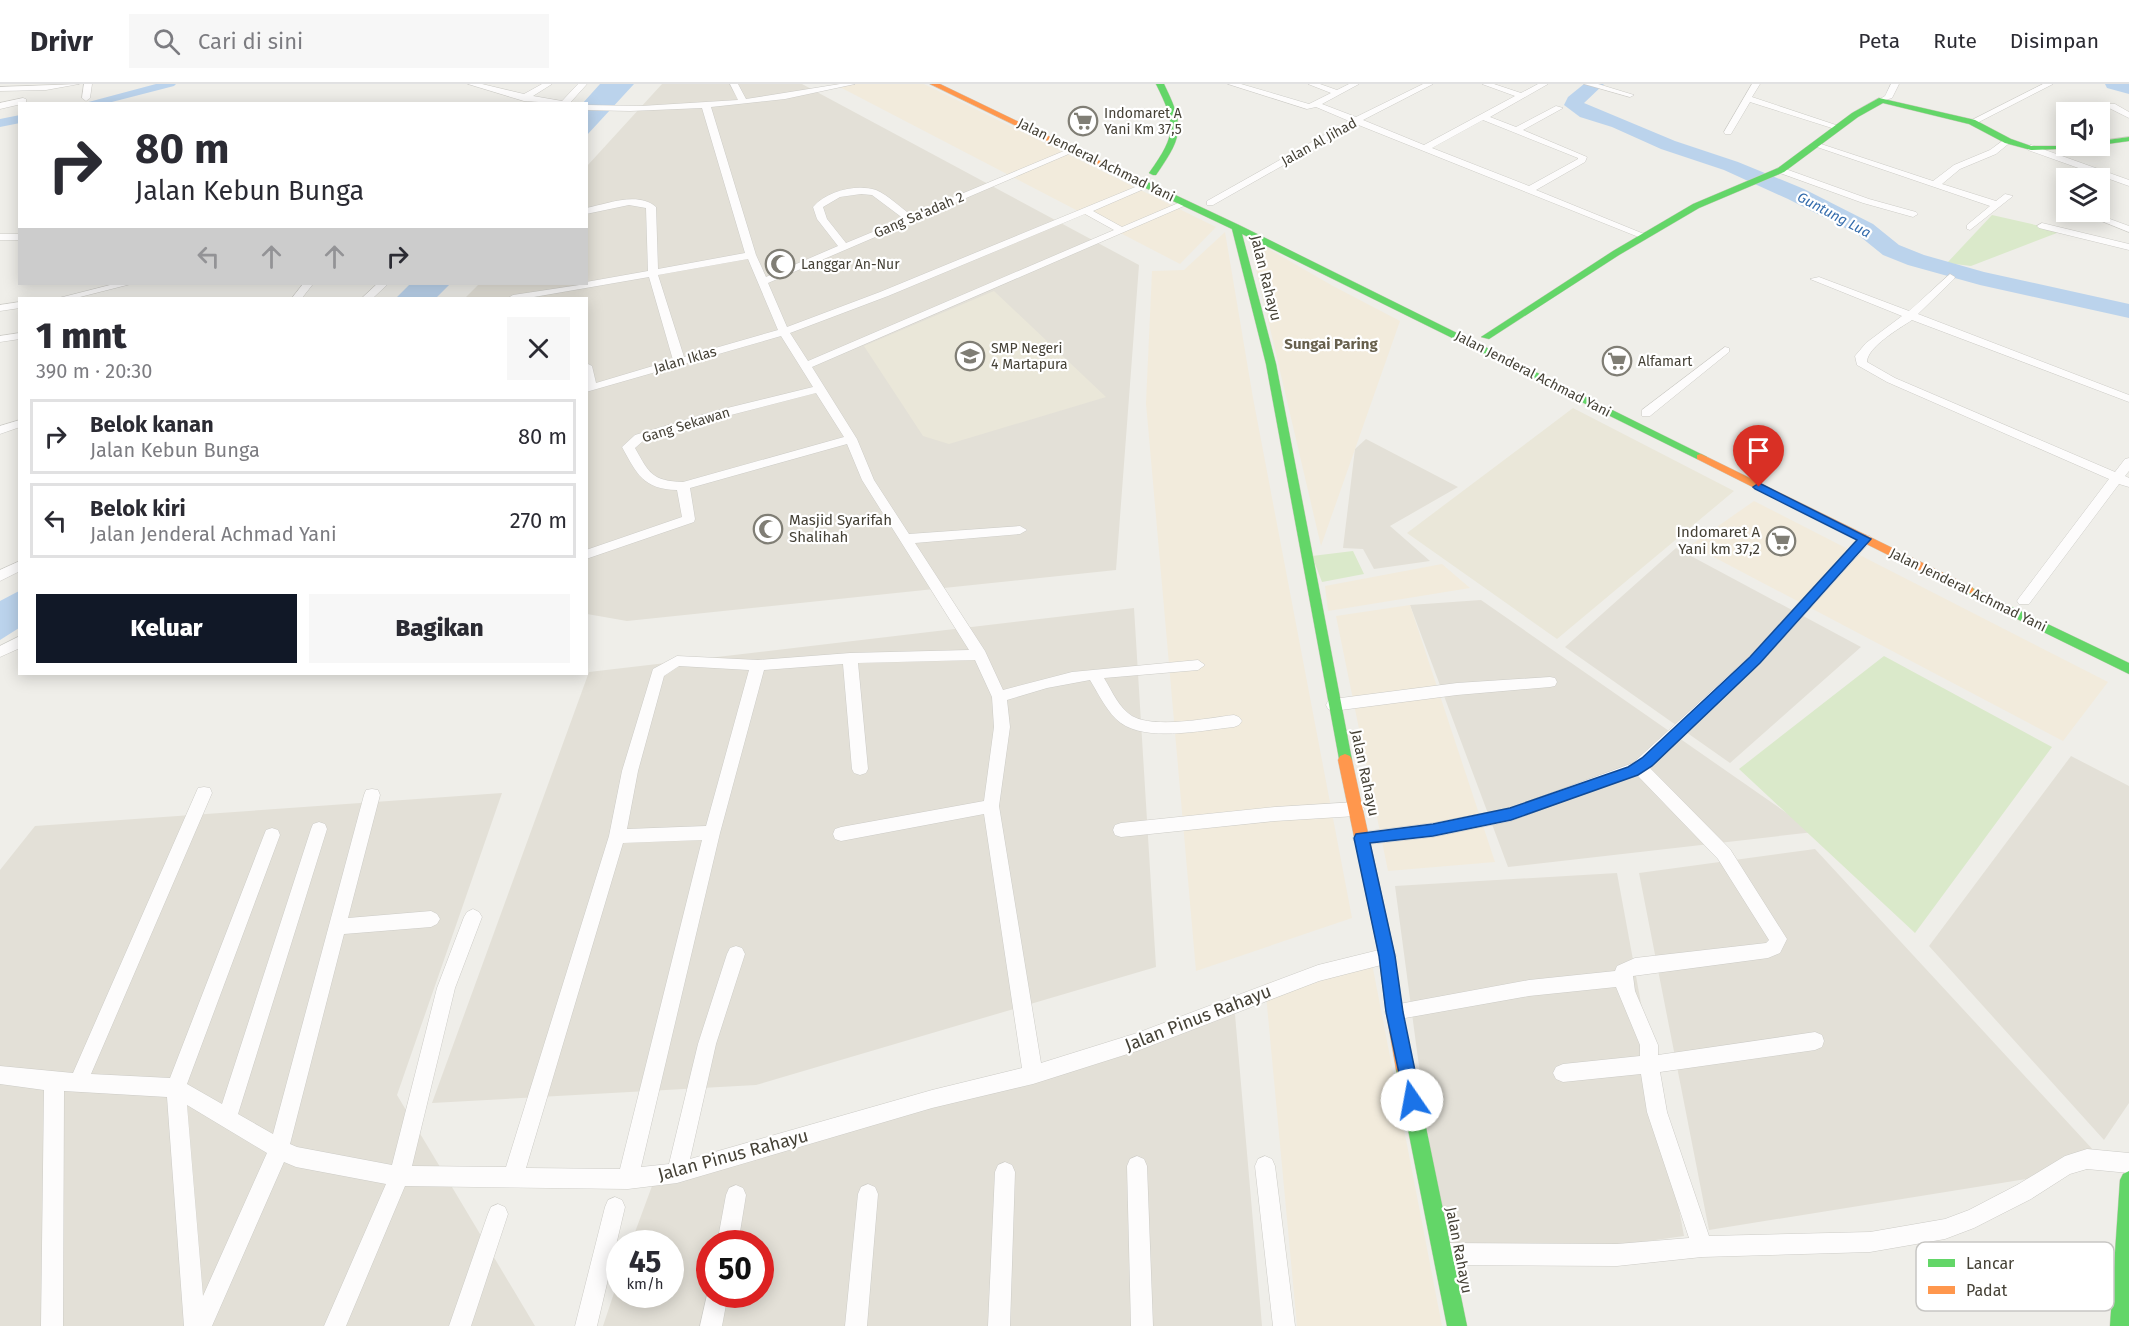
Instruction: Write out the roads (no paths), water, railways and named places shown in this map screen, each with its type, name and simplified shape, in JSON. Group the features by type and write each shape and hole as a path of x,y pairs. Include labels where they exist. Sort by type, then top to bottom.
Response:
{"main road":[{"name":"Jalan Jenderal Achmad Yani","path":"934,84 1074,150 1148,175 1210,202 1516,350"},
{"name":"Jalan Jenderal Achmad Yani","path":"963,84 1026,112"},
{"path":"1148,175 1172,148 1178,124 1160,84"},
{"path":"1486,337 1644,236 1712,198 1780,171 1818,146 1838,128 1882,100 1972,122 2008,141 2031,148 2056,149"},
{"path":"1030,128 1046,121"},
{"path":"1058,141 1075,135"},
{"path":"2110,142 2129,139"},
{"name":"Jalan Jenderal Achmad Yani","path":"1148,175 1186,203 2129,669"},
{"name":"Jalan Rahayu","path":"1236,227 1287,443 1315,590 1333,705 1387,956 1394,1012 1457,1326"},
{"path":"1355,286 1368,278"},
{"path":"1388,302 1401,294"},
{"path":"2098,654 2107,639"},
{"path":"2120,1326 2129,1180"}],"street":[{"path":"0,89 46,88 75,84"},
{"path":"86,98 88,84"},
{"path":"472,84 491,86 525,97 552,102"},
{"path":"519,102 548,84"},
{"path":"565,102 583,84"},
{"path":"734,84 743,102"},
{"path":"588,107 612,110 706,106 851,84"},
{"path":"1232,84 1307,107 1317,105 1355,84"},
{"path":"1312,84 1339,93"},
{"name":"Jalan Al Jihad","path":"1210,202 1357,120 1429,84"},
{"path":"1446,84 1455,84"},
{"path":"1486,84 1522,96"},
{"path":"1425,148 1545,84"},
{"path":"1588,84 1630,95"},
{"path":"1678,84 1685,84"},
{"path":"1728,132 1756,84"},
{"path":"1882,100 1888,98 1895,84"},
{"path":"1972,122 2049,84"},
{"path":"1746,98 1838,128"},
{"path":"18,102 23,101"},
{"path":"0,106 18,102"},
{"path":"1317,105 1644,236"},
{"path":"706,106 751,255 784,332 851,439 868,480 980,655 999,697 1002,727 991,807 1033,1075"},
{"path":"2112,106 2129,115"},
{"path":"1517,130 1559,108"},
{"path":"1483,117 1581,155 1584,159 1529,190"},
{"path":"1934,184 1957,167 1993,152 2008,141"},
{"path":"1818,146 1997,205"},
{"path":"2031,148 2129,183"},
{"name":"Gang Sa'adah 2","path":"764,282 1074,150"},
{"path":"1780,171 1866,201 1913,214"},
{"name":"Jalan Iklas","path":"589,388 784,332 1086,212 1148,175"},
{"path":"844,247 822,219 818,207 825,200 859,190 869,191 910,219"},
{"path":"1970,227 2008,196"},
{"path":"588,211 634,202 648,204 651,207 653,274 679,361"},
{"path":"805,366 1186,203"},
{"path":"1086,212 1122,231"},
{"path":"2110,222 2129,229"},
{"path":"2042,226 2129,247"},
{"path":"0,237 18,237"},
{"path":"520,297 571,290 751,255"},
{"path":"1950,277 1911,315 1870,345 1861,356 1861,363 1891,380 2123,480"},
{"path":"1815,279 2129,399"},
{"path":"68,297 122,285"},
{"path":"298,297 307,285"},
{"path":"368,297 382,285"},
{"path":"0,308 18,305"},
{"path":"0,339 18,336"},
{"path":"1646,413 1725,350"},
{"name":"Gang Sekawan","path":"683,486 664,486 654,483 645,476 628,447 631,442 723,413 819,389"},
{"path":"0,430 18,424"},
{"path":"588,554 689,519 683,486 851,439"},
{"path":"2025,601 2123,480 2129,462"},
{"path":"904,539 1020,530"},
{"path":"1362,838 1433,830 1511,814 1639,767 1755,660 1865,539"},
{"path":"0,576 18,566"},
{"path":"0,652 18,643"},
{"path":"513,1178 616,836 630,771 658,673 676,661 759,664 850,658 980,655"},
{"path":"850,658 860,769"},
{"path":"628,1179 712,833 759,664"},
{"path":"999,697 1039,683 1198,665"},
{"path":"1095,675 1119,714 1134,724 1160,726 1234,722"},
{"path":"1333,705 1457,689 1550,682"},
{"path":"1639,767 1724,854 1774,930 1778,945 1773,950 1635,966 1623,972 1622,978 1647,1039 1648,1065 1657,1112 1702,1247"},
{"path":"78,1083 204,793"},
{"path":"201,1326 279,1149 372,795"},
{"path":"841,834 991,807"},
{"path":"1121,830 1275,814 1356,809"},
{"path":"227,1118 319,829"},
{"path":"616,836 712,833"},
{"path":"195,1326 176,1088 272,835"},
{"path":"335,1326 399,1176 446,988 473,917"},
{"path":"338,927 431,919"},
{"path":"677,1173 707,1044 736,954"},
{"name":"Jalan Pinus Rahayu","path":"0,1075 50,1081 176,1088 279,1149 296,1156 399,1176 628,1179 677,1173 932,1099 1033,1075 1137,1042 1318,973 1387,956"},
{"path":"1394,1012 1529,988 1622,978"},
{"path":"1563,1073 1611,1066 1648,1065 1815,1041"},
{"path":"50,1081 54,1083 51,1326"},
{"path":"1444,1254 1617,1255 1702,1247 1870,1242 1945,1229 2002,1204 2065,1166 2087,1159 2129,1163"},
{"path":"1137,1166 1142,1326"},
{"path":"1265,1166 1284,1326"},
{"path":"999,1326 1005,1172"},
{"path":"856,1326 868,1194"},
{"path":"730,1230 736,1195"},
{"path":"586,1326 615,1207"},
{"path":"460,1326 498,1214"},
{"path":"711,1326 714,1308"}],"water":[{"path":"600,84 634,84 588,134 588,102 584,102"},
{"path":"409,285 449,285 437,297 397,297"},
{"path":"18,592 18,629 0,640 0,601"}],"waterway":[{"path":"95,102 170,84"},
{"name":"Guntung Lua","path":"1595,84 1575,101 1574,105 1587,113 1619,123 1668,145 1731,166 1796,194 1865,229 1891,250 1916,260 1980,278 2129,311"},
{"path":"2114,84 2129,88"},
{"path":"0,123 18,119"}],"place":[{"name":"Indomaret A Yani Km 37,5","path":"1083,121"},
{"name":"Langgar An-Nur","path":"780,264"},
{"name":"SMP Negeri 4 Martapura","path":"970,356"},
{"name":"Alfamart","path":"1617,361"},
{"name":"Masjid Syarifah Shalihah","path":"768,529"},
{"name":"Indomaret A Yani km 37,2","path":"1781,541"}],"district":[{"name":"Sungai Paring","path":"1331,344"}]}
